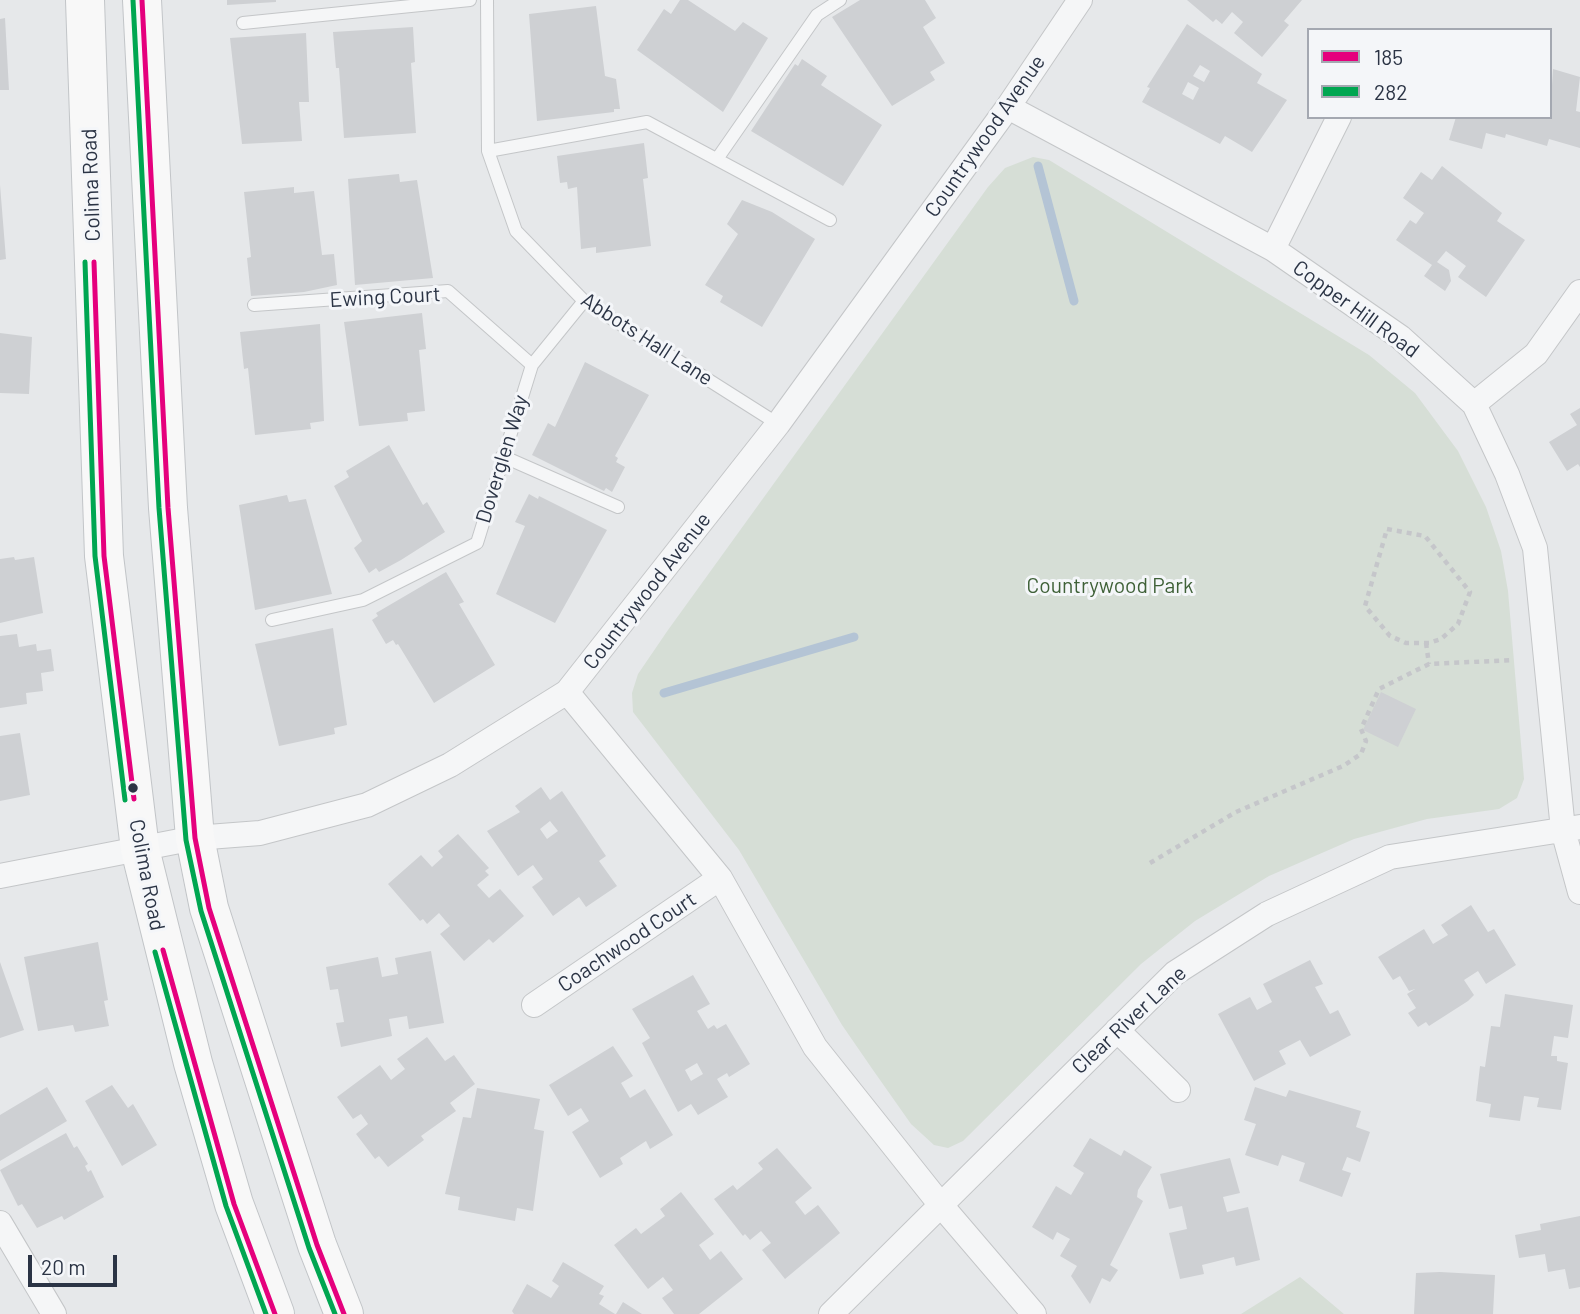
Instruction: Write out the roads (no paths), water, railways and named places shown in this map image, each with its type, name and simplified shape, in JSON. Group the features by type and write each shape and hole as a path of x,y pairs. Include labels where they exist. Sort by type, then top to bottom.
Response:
{"main road":[{"name":"Colima Road","path":"85,0 104,556 140,849 156,926 234,1204 275,1314"},
{"path":"142,0 167,495 195,838 209,908 317,1245 344,1314"}],"street":[{"name":"Countrywood Avenue","path":"0,876 195,838 260,833 366,805 450,765 567,692 778,424 1008,107 1080,0"},
{"name":"Copper Hill Road","path":"1008,107 1273,249 1400,337 1474,404 1507,474 1535,548 1580,892"},
{"path":"1273,249 1338,119"},
{"path":"1474,404 1536,354 1580,292"},
{"path":"567,692 720,878 815,1046 940,1204 1034,1314"},
{"name":"Clear River Lane","path":"831,1314 1175,973 1267,914 1390,857 1571,829"},
{"name":"Coachwood Court","path":"534,1005 720,878"},
{"path":"1116,1030 1178,1090"},
{"path":"0,1223 54,1314"}],"lane":[{"path":"243,23 470,0"},
{"name":"Abbots Hall Lane","path":"487,0 488,151 516,231 584,301 778,424"},
{"path":"716,159 817,15 840,0"},
{"path":"488,151 647,122 830,220"},
{"name":"Ewing Court","path":"254,305 448,292 532,365"},
{"name":"Doverglen Way","path":"272,620 363,600 477,543 532,365 584,301"},
{"path":"502,456 618,508"}],"waterway":[{"path":"1038,166 1074,301"},
{"path":"664,693 854,637"}],"park label":[{"name":"Countrywood Park","path":"1110,586"}]}
